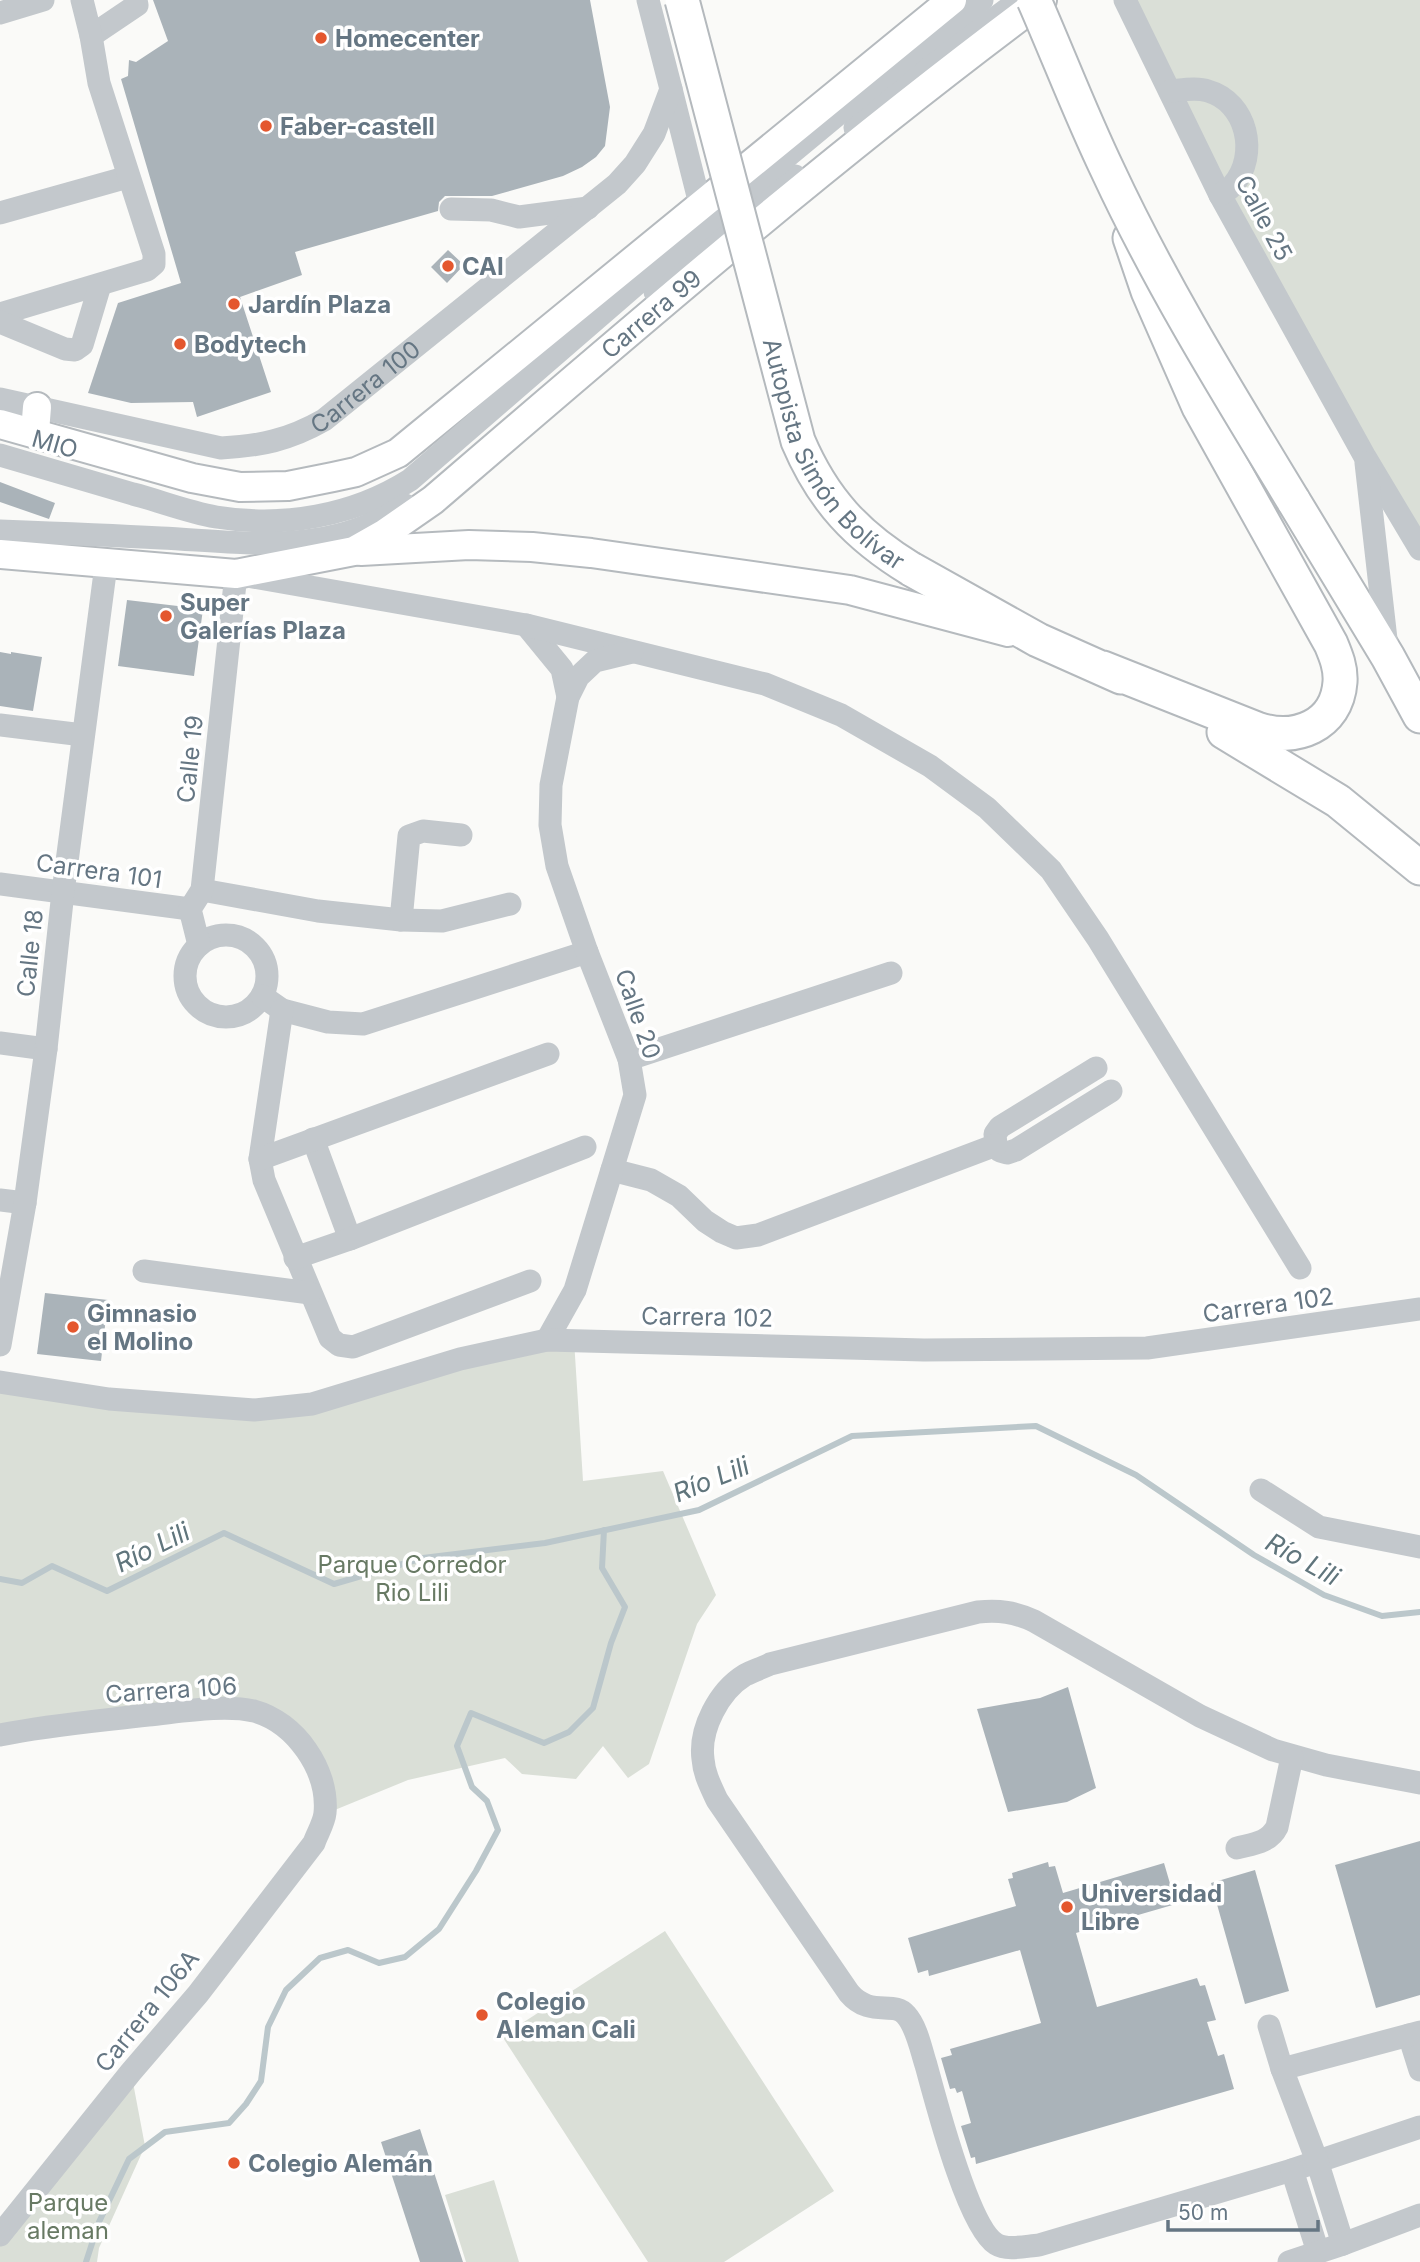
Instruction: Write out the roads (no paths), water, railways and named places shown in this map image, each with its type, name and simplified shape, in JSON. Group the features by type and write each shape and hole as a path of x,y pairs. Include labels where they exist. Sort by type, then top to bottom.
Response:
{"highway":[{"name":"Autopista Simón Bolívar","path":"682,0 798,442 818,481 841,513 883,552 911,569 1038,640 1103,668 1205,721 1338,801 1420,868"},
{"path":"1034,0 1108,172 1148,291 1199,407 1336,656 1340,684 1332,705 1319,722 1299,733 1284,735 1269,733 1103,668"},
{"path":"1108,172 1203,349 1388,657 1420,716"}],"main road":[{"path":"700,204 951,0"},
{"name":"Carrera 99","path":"236,574 355,551 432,500 719,255 937,78 1042,0"},
{"name":"Carrera 100","path":"0,424 36,420 192,478 240,487 288,486 356,472 398,453 700,204"},
{"path":"355,551 469,545 532,547 646,560 850,590 1038,640"},
{"path":"0,554 236,574"}],"street":[{"path":"0,13 43,0"},
{"path":"0,314 147,270 154,264 154,254 99,83 82,0"},
{"path":"91,36 138,5 136,0"},
{"path":"648,0 700,204"},
{"name":"MIO","path":"0,455 213,516 251,522 290,520 342,512 388,494 410,480 717,215 923,44 982,0"},
{"path":"0,531 292,544 349,533 398,510 432,485 714,241 931,65 1019,0"},
{"name":"Calle 25","path":"1125,0 1220,195 1365,457 1420,549"},
{"name":"Carrera 100","path":"0,399 36,420 221,448 254,447 289,437 324,420 617,184 635,164 654,134 671,89"},
{"path":"1170,91 1208,90 1224,99 1237,112 1245,129 1248,148 1244,166 1233,185 1220,195"},
{"path":"0,214 128,177"},
{"path":"451,209 491,211 519,217 588,208"},
{"path":"0,322 65,349 75,350 82,345 100,285"},
{"name":"Calle 25","path":"1365,457 1388,657"},
{"name":"Calle 18","path":"0,1345 25,1203 46,1049 63,892 106,565"},
{"path":"236,574 526,625 765,684 841,715 930,766 987,808 1051,870 1098,939 1300,1268"},
{"name":"Calle 19","path":"199,945 196,899 236,574"},
{"name":"Calle 20","path":"526,625 562,669 568,697"},
{"name":"Calle 20","path":"547,1340 575,1290 635,1094 629,1059 557,866 550,825 551,785 568,697 578,677 594,661 638,651"},
{"path":"0,725 83,735"},
{"path":"401,920 409,836 423,831 461,835"},
{"name":"Carrera 101","path":"0,884 63,892 196,899 401,920 442,921 510,904"},
{"path":"220,935 242,938 252,944 265,963 266,985 262,996 253,1007 240,1014 212,1015 200,1008 190,997 185,984 185,969 190,956 199,945 220,935"},
{"path":"262,996 282,1010 328,1022 363,1024 587,952"},
{"path":"629,1059 891,973"},
{"path":"282,1010 260,1159 264,1180 330,1338 339,1345 353,1347 530,1280"},
{"path":"0,1043 46,1049"},
{"path":"260,1159 548,1054"},
{"path":"1096,1068 1000,1127 995,1134 996,1145 1000,1151 1007,1153 1016,1150 1111,1091"},
{"path":"313,1139 350,1239"},
{"path":"612,1170 651,1180 679,1196 705,1221 736,1238 758,1235 996,1145"},
{"path":"295,1258 585,1147"},
{"path":"0,1200 25,1203"},
{"path":"144,1271 310,1293"},
{"name":"Carrera 102","path":"0,1382 109,1399 254,1410 312,1404 460,1359 547,1340 924,1350 1147,1348 1420,1310"},
{"path":"1261,1490 1319,1527 1420,1547"},
{"path":"1420,1783 1292,1757 1200,1716 1034,1621 1014,1612 999,1610 978,1612 770,1664 743,1676 725,1693 712,1713 702,1757 717,1800 856,2002 867,2007 897,2009 905,2013 920,2047 952,2154 974,2214 989,2238 998,2246 1017,2248 1039,2245 1292,2170 1420,2127"},
{"name":"Carrera 106","path":"0,1735 34,1728 203,1709 251,1710 273,1717 294,1733 312,1758 322,1790 325,1814"},
{"path":"1237,1848 1267,1840 1273,1835 1277,1828 1292,1757"},
{"name":"Carrera 106A","path":"0,2235 131,2072 198,1994 314,1843 325,1814"},
{"path":"1269,2026 1343,2244"},
{"path":"1282,2069 1415,2033 1420,2070"},
{"path":"1292,2170 1318,2252"},
{"path":"1289,2262 1420,2215"}],"waterway":[{"name":"Río Lili","path":"0,1579 22,1583 52,1566 107,1591 224,1533 334,1584 423,1558 545,1543 699,1510 852,1436 1036,1426 1136,1475 1254,1555 1324,1595 1382,1616 1420,1612"},
{"path":"86,2262 99,2222 129,2159 165,2132 229,2123 246,2104 261,2081 268,2027 286,1990 320,1958 348,1950 379,1963 405,1957 439,1929 498,1830 487,1801 472,1787 457,1746 471,1713 544,1743 569,1732 593,1708 611,1643 625,1607 602,1568 604,1530"}],"place":[{"name":"Homecenter","path":"321,38"},
{"name":"Faber-castell","path":"266,126"},
{"name":"CAI","path":"448,266"},
{"name":"Jardín Plaza","path":"234,304"},
{"name":"Bodytech","path":"180,344"},
{"name":"Super Galerías Plaza","path":"166,616"},
{"name":"Gimnasio el Molino","path":"73,1327"},
{"name":"Universidad Libre","path":"1067,1907"},
{"name":"Colegio Aleman Cali","path":"482,2015"},
{"name":"Colegio Alemán","path":"234,2163"}],"park label":[{"name":"Parque Corredor Rio Lili","path":"412,1578"},
{"name":"Parque aleman","path":"68,2216"}]}
